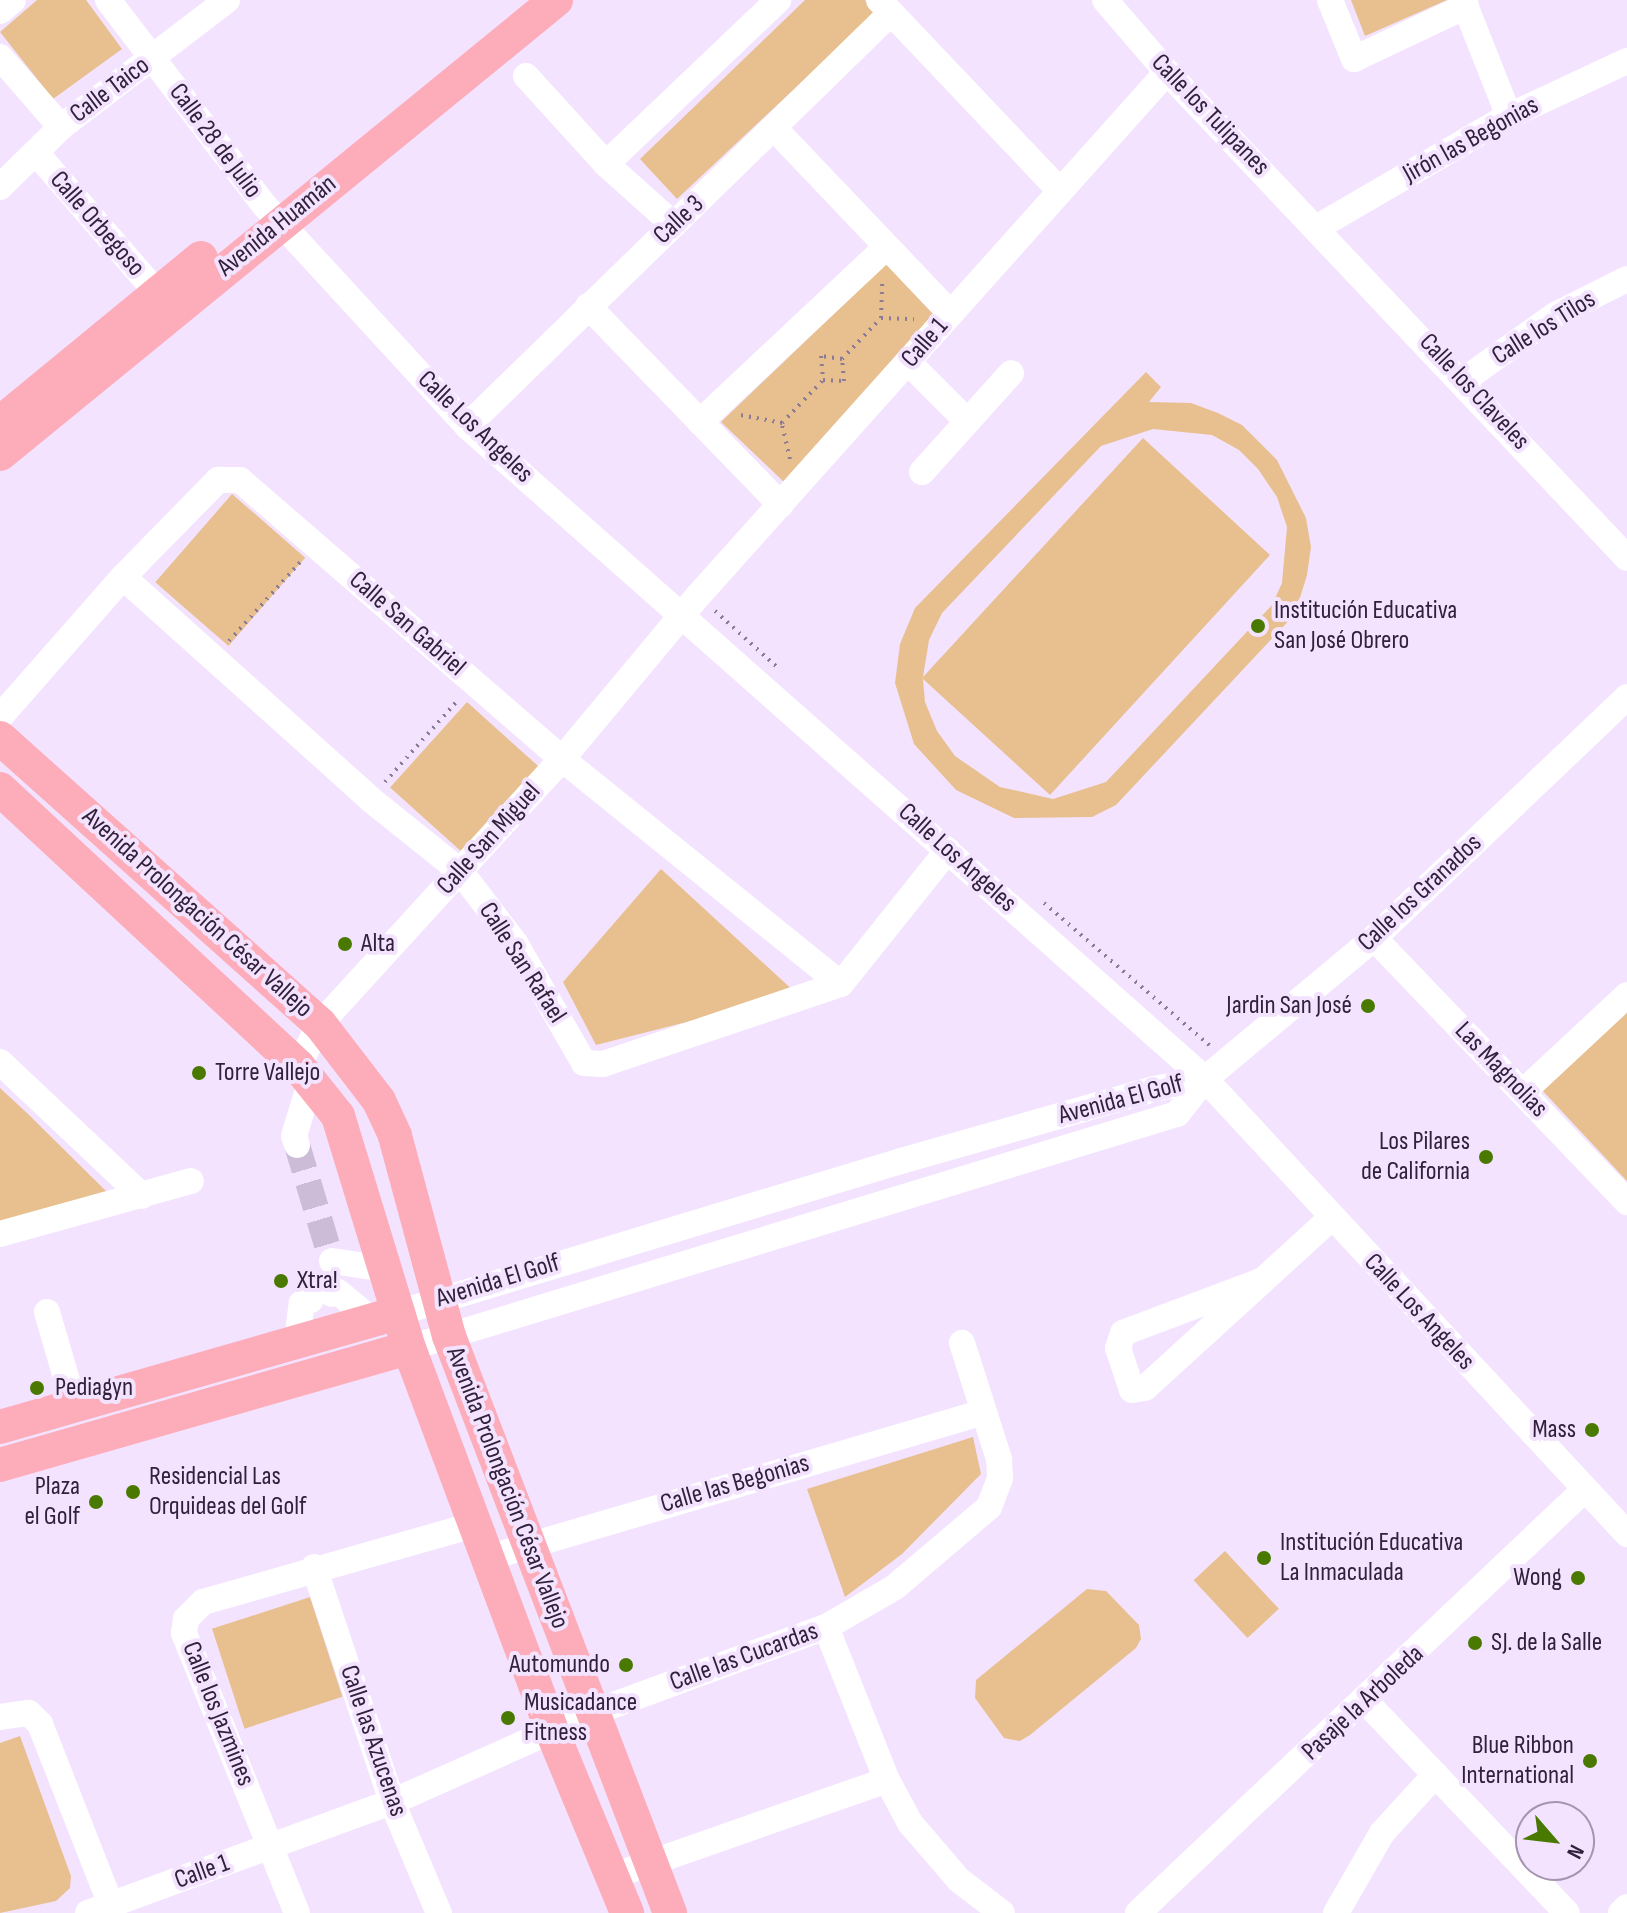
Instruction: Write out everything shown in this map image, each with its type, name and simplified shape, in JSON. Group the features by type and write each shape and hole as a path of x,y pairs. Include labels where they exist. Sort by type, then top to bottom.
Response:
{"main road":[{"name":"Avenida Huamán","path":"0,454 272,214 524,0"},
{"name":"Avenida Huamán","path":"0,423 157,293 272,214 556,0"},
{"name":"Avenida Prolongación César Vallejo","path":"0,738 320,1024 355,1065 395,1136 449,1336 670,1913"},
{"name":"Avenida Prolongación César Vallejo","path":"0,789 305,1073 338,1116 352,1149 386,1269 385,1316 409,1348 553,1734 627,1913"},
{"name":"Avenida El Golf","path":"0,1427 385,1316"},
{"name":"Avenida El Golf","path":"0,1465 409,1348"},
{"path":"85,1402 107,1433"}],"street":[{"path":"0,11 13,0"},
{"name":"Calle 28 de Julio","path":"108,0 272,214"},
{"name":"Calle Taico","path":"0,187 38,155 61,127 227,0"},
{"path":"606,164 778,0"},
{"name":"Calle los Tulipanes","path":"1105,0 1167,72 1318,227"},
{"path":"1330,0 1354,59 1465,3 1509,116"},
{"path":"884,7 1059,190"},
{"name":"Calle 3","path":"467,426 775,129 884,7"},
{"path":"0,57 61,127"},
{"name":"Jirón las Begonias","path":"1318,227 1509,116 1627,61"},
{"name":"Calle 1","path":"684,614 908,362 940,317 1167,72"},
{"path":"526,76 606,164 674,225"},
{"path":"775,129 884,259 940,317"},
{"name":"Calle Orbegoso","path":"38,155 157,293"},
{"name":"Calle Los Angeles","path":"272,214 467,426 684,614 1205,1079 1627,1534"},
{"name":"Calle los Claveles","path":"1318,227 1627,558"},
{"path":"700,422 884,259"},
{"name":"Calle los Tilos","path":"1464,380 1555,315 1627,279"},
{"path":"588,306 781,505"},
{"path":"908,362 967,421"},
{"path":"922,472 1011,373"},
{"name":"Calle San Gabriel","path":"0,717 123,577 218,480 240,480 562,759 841,984"},
{"name":"Calle San Rafael","path":"123,577 370,799 460,871 515,943 584,1063 603,1064 841,984"},
{"name":"Calle San Miguel","path":"297,1145 294,1136 305,1073 320,1024 562,759 684,614"},
{"name":"Calle los Granados","path":"1205,1079 1374,938 1627,697"},
{"path":"841,984 948,850"},
{"name":"Las Magnolias","path":"1374,938 1627,1202"},
{"path":"1523,1092 1627,995"},
{"path":"0,1062 142,1196"},
{"name":"Avenida El Golf","path":"385,1316 901,1161 1154,1089 1205,1079"},
{"name":"Avenida El Golf","path":"409,1348 1177,1114 1205,1079"},
{"path":"901,1161 913,1196"},
{"path":"0,1234 191,1181"},
{"path":"1261,1281 1123,1333 1118,1348 1132,1390 1145,1388 1331,1218"},
{"path":"327,1296 330,1257 386,1269"},
{"path":"297,1341 302,1303 327,1296 385,1316"},
{"path":"47,1312 85,1402"},
{"name":"Calle las Cucardas","path":"272,1848 392,1802 553,1734 592,1713 826,1627 895,1587 989,1507 1000,1478 999,1459 962,1343"},
{"name":"Calle las Begonias","path":"487,1558 984,1412"},
{"name":"Pasaje la Arboleda","path":"1138,1913 1366,1702 1584,1490"},
{"name":"Calle los Jazmines","path":"297,1913 184,1633 186,1619 203,1602 314,1567 474,1525"},
{"name":"Calle las Azucenas","path":"314,1567 392,1802 439,1913"},
{"path":"826,1627 887,1780 933,1854 987,1911"},
{"path":"1366,1702 1567,1913"},
{"path":"0,1717 29,1713 40,1724 99,1909"},
{"path":"1336,1913 1382,1833 1435,1775"},
{"path":"613,1876 649,1860 887,1780"},
{"name":"Calle 1","path":"99,1909 272,1848"},
{"path":"1621,1913 1627,1907"}],"path":[{"path":"823,380 844,381 842,359 881,318 884,259"},
{"path":"881,318 940,317"},
{"path":"782,423 823,380 821,356 842,359"},
{"path":"743,403 733,413 782,423"},
{"path":"782,423 793,472"},
{"path":"212,659 316,545"},
{"path":"370,799 473,682"}],"shaded area":[{"path":"37,0 86,0 122,49 53,99 0,32"},
{"path":"805,0 865,0 875,13 677,199 640,159"},
{"path":"1351,0 1447,0 1365,36"},
{"path":"888,262 939,313 786,484 721,422"},
{"path":"1146,372 1161,387 1149,402 1191,403 1242,425 1277,460 1306,518 1311,547 1307,575 1295,614 1116,805 1092,817 1014,818 956,790 914,744 895,683 900,644 915,608","holes":["1153,429 1212,435 1239,450 1258,469 1277,497 1287,527 1282,583 1272,605 1106,782 1053,799 1000,787 955,756 937,731 925,702 923,679 1050,795 1270,555 1143,438 923,677 929,640 942,613 1101,446"]},
{"path":"232,494 305,558 228,646 155,582"},
{"path":"467,702 540,768 463,853 390,787"},
{"path":"661,869 797,994 596,1045 563,982"},
{"path":"1627,1007 1627,1181 1540,1088"},
{"path":"0,1088 27,1113 107,1192 0,1224"},
{"path":"973,1437 981,1474 902,1554 845,1597 807,1489"},
{"path":"1225,1551 1279,1609 1247,1638 1194,1580"},
{"path":"1087,1589 1106,1591 1139,1625 1141,1639 1136,1648 1030,1735 1020,1741 1004,1738 975,1698 976,1680"},
{"path":"310,1597 342,1697 244,1729 212,1629"},
{"path":"20,1736 71,1876 70,1888 56,1901 0,1913 0,1743"}],"tunnel":[{"path":"297,1145 329,1252"}],"place":[{"name":"Institución Educativa San José Obrero","path":"1258,626"},
{"name":"Alta","path":"345,944"},
{"name":"Jardin San José","path":"1368,1006"},
{"name":"Torre Vallejo","path":"199,1073"},
{"name":"Los Pilares de California","path":"1486,1157"},
{"name":"Xtra!","path":"281,1281"},
{"name":"Pediagyn","path":"37,1388"},
{"name":"Mass","path":"1592,1430"},
{"name":"Residencial Las Orquideas del Golf","path":"133,1492"},
{"name":"Plaza el Golf","path":"96,1502"},
{"name":"Institución Educativa La Inmaculada","path":"1264,1558"},
{"name":"Wong","path":"1578,1578"},
{"name":"SJ. de la Salle","path":"1475,1643"},
{"name":"Automundo","path":"626,1665"},
{"name":"Musicadance Fitness","path":"508,1718"},
{"name":"Blue Ribbon International","path":"1590,1761"}]}
